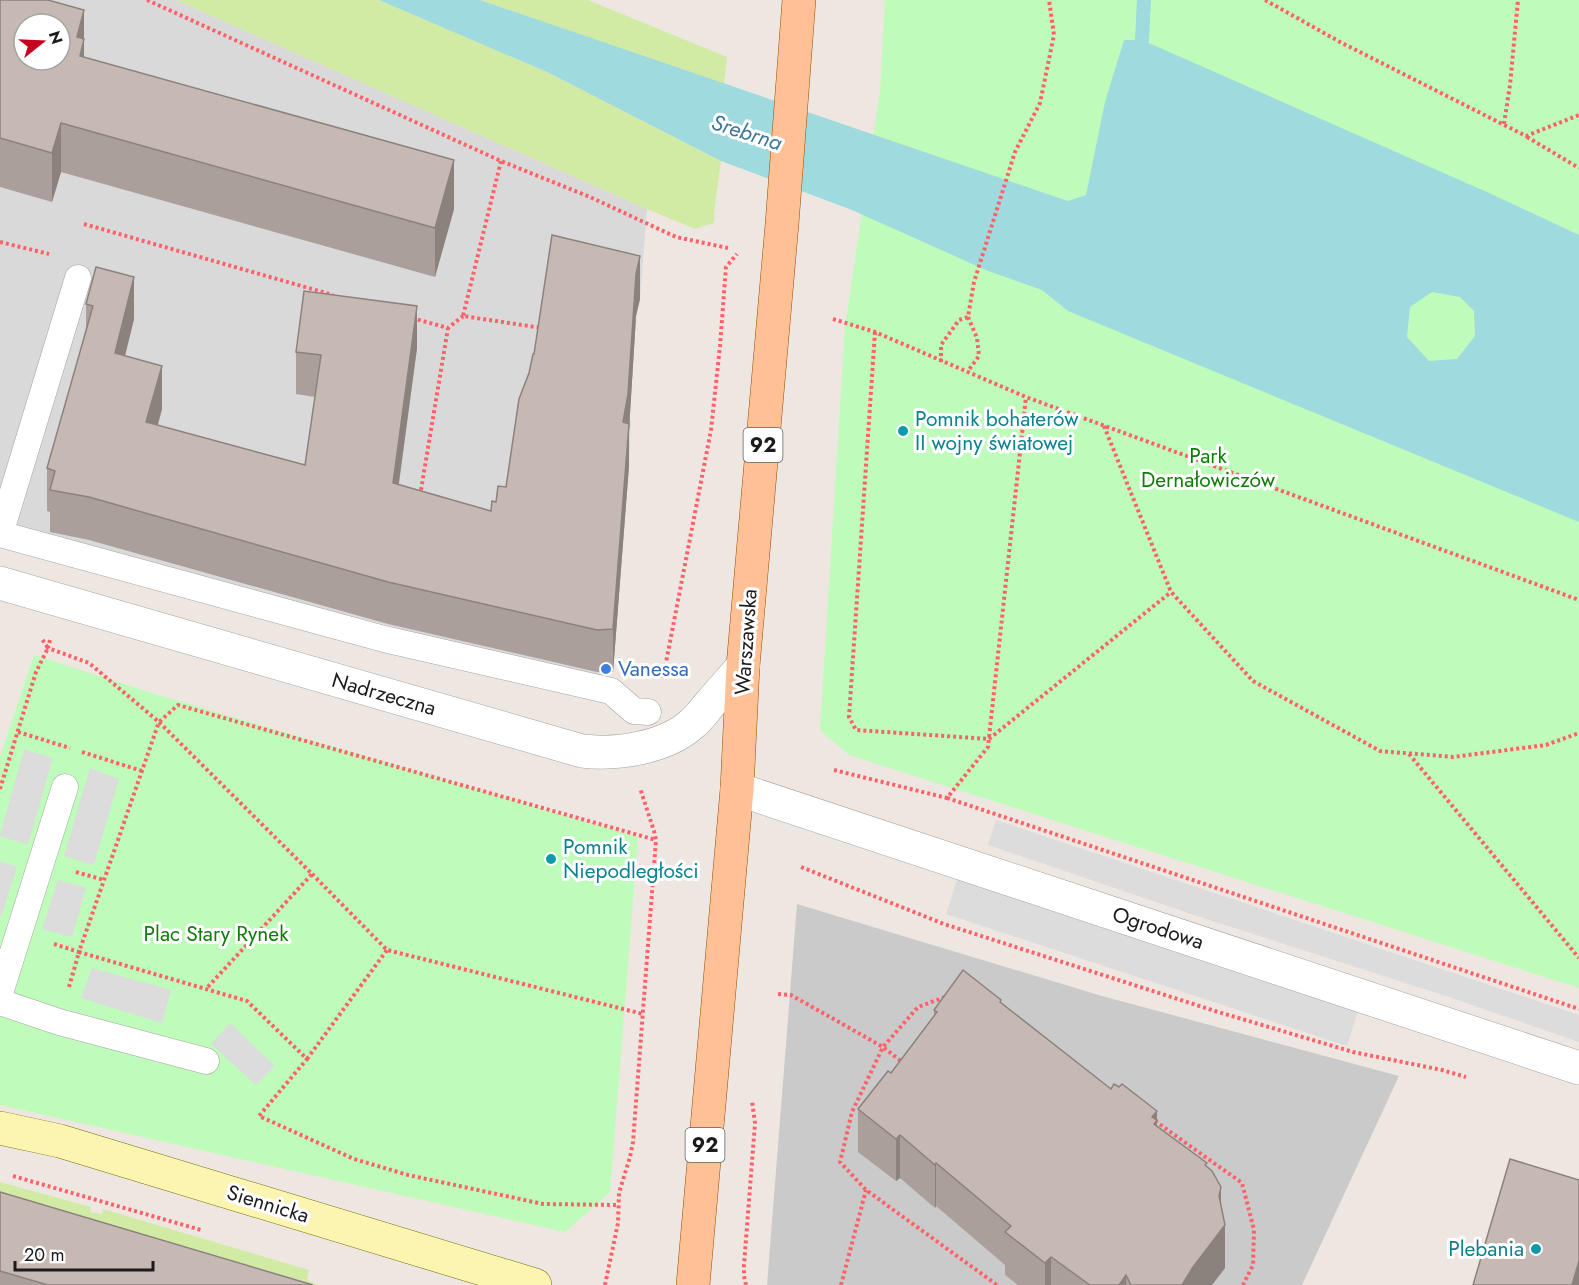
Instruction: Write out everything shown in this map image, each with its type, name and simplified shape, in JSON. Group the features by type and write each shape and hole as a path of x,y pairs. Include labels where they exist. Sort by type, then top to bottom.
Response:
{"main road":[{"name":"Warszawska","path":"693,1285 737,789 743,666 794,72 796,1"},
{"name":"Siennicka","path":"0,1128 60,1141 535,1285"}],"street":[{"name":"Nadrzeczna","path":"0,583 582,751 599,753 634,750 681,732 693,723 743,666"},
{"name":"Ogrodowa","path":"737,789 1579,1068"}],"lane":[{"path":"78,278 0,534 384,639 611,691 634,711 648,712"},
{"path":"0,993 65,787"},
{"path":"0,1002 59,1022 206,1061"}],"path":[{"path":"147,0 501,161 590,197 676,237 728,248"},
{"path":"968,372 979,356 976,338 968,317 974,282 1015,152 1040,103 1054,35 1048,0"},
{"path":"1265,0 1340,42 1504,124 1579,168"},
{"path":"1504,124 1518,0"},
{"path":"1526,136 1579,115"},
{"path":"419,502 448,328 463,316 501,161"},
{"path":"84,224 334,295"},
{"path":"0,242 56,256"},
{"path":"648,712 663,683 711,430 726,267"},
{"path":"402,315 448,328"},
{"path":"463,316 544,329"},
{"path":"941,362 941,345 945,338 958,320 968,317"},
{"path":"833,319 875,332 1026,397 1579,600"},
{"path":"875,332 849,717 856,730 989,739 1171,592"},
{"path":"947,798 988,747 1026,397"},
{"path":"1104,425 1171,592 1253,681 1380,751 1453,758 1546,745 1579,733"},
{"path":"0,789 36,672 48,648 60,600"},
{"path":"48,648 89,663 159,722 387,950 643,1014"},
{"path":"59,1022 79,952 159,722 178,705 656,840"},
{"path":"1409,754 1579,958"},
{"path":"834,770 947,798 1579,1009"},
{"path":"604,1285 618,1223 620,1193 633,1142 656,840 637,780"},
{"path":"801,867 944,924 1215,1011 1353,1052 1442,1070 1476,1080"},
{"path":"206,989 312,874"},
{"path":"19,933 247,1001 307,1059"},
{"path":"387,950 307,1059 260,1116 354,1159 408,1175 543,1204 618,1205"},
{"path":"778,994 791,995 883,1047 905,1065"},
{"path":"949,996 918,1007 883,1047 852,1112 840,1162 866,1190 997,1285"},
{"path":"1154,1121 1242,1183 1254,1230 1253,1265 1243,1285"},
{"path":"746,1285 744,1265 755,1123"},
{"path":"11,1175 203,1230"},
{"path":"841,1285 866,1190"}],"shaded area":[{"path":"0,0 176,0 647,209 640,299 624,319 636,322 629,420 631,421 629,466 616,562 621,566 613,672 594,681 0,525"},
{"path":"24,749 53,758 28,845 0,836"},
{"path":"90,768 119,779 94,865 64,856"},
{"path":"996,820 1579,1015 1579,1042 988,845"},
{"path":"0,861 17,867 1,917 0,917"},
{"path":"957,879 1358,1012 1347,1046 946,914"},
{"path":"58,880 86,888 72,937 42,929"},
{"path":"797,904 1102,996 1399,1076 1302,1285 767,1285"},
{"path":"92,968 171,990 162,1023 81,998"},
{"path":"230,1023 275,1066 256,1085 211,1044"}],"green space":[{"path":"176,0 379,0 547,72 721,161 714,223 695,229"},
{"path":"480,0 588,0 727,57 724,84"},
{"name":"Park Dernałowiczów","path":"885,0 1579,0 1579,988 849,755 820,730 845,327 880,91"},
{"name":"Plac Stary Rynek","path":"34,655 149,692 638,837 610,1192 565,1232 0,1105 0,756"},
{"path":"0,1182 91,1207 90,1212 102,1214 103,1209 309,1270 307,1280 318,1285 278,1285 0,1204"}],"water":[{"name":"Srebrna","path":"379,0 480,0 1068,201 1086,195 1105,102 1124,40 1142,40 1579,235 1579,522 1068,311 1042,290 988,271 852,210 721,161 547,72","holes":["1432,292 1460,297 1474,311 1475,336 1457,359 1429,361 1407,337 1410,307"]}],"building":[{"path":"0,0 48,0 84,10 77,37 84,39 80,56 454,160 435,228 61,123 52,153 0,138"},
{"path":"552,235 640,256 636,274 628,394 623,422 629,424 613,629 597,630 388,582 89,497 50,490 55,471 47,468 93,306 86,304 96,267 134,277 115,353 162,366 146,422 305,465 321,355 296,352 304,291 417,306 393,483 491,511 492,501 496,502 498,486 506,487 519,399 534,354"},
{"path":"963,970 1111,1089 1114,1084 1119,1087 1122,1084 1157,1111 1152,1117 1157,1120 1154,1124 1207,1163 1205,1165 1212,1171 1221,1187 1219,1196 1225,1225 1182,1285 1131,1285 1126,1275 1119,1285 1090,1285 1051,1257 1045,1263 1005,1232 1011,1226 936,1163 935,1165 900,1135 896,1139 858,1109 888,1071 891,1073 937,1012 934,1010"},
{"name":"Plebania","path":"1510,1159 1579,1180 1579,1261 1572,1285 1473,1285"},
{"path":"0,1192 313,1285 48,1285 0,1271"}],"waterway":[{"path":"1142,40 1144,0"}],"place":[{"name":"Pomnik bohaterów II wojny światowej","path":"903,431"},
{"name":"Vanessa","path":"606,669"},
{"name":"Pomnik Niepodległości","path":"551,859"},
{"name":"Plebania","path":"1536,1249"}]}
